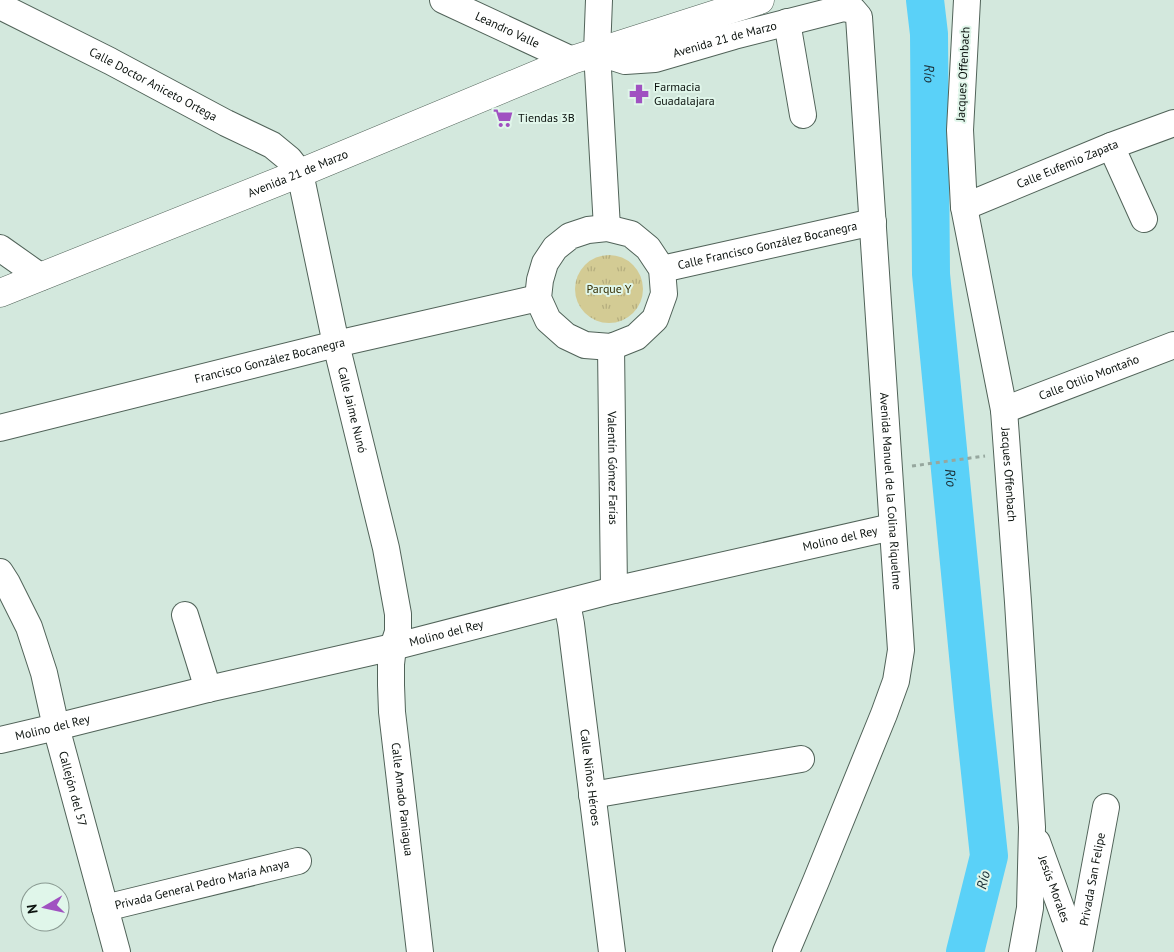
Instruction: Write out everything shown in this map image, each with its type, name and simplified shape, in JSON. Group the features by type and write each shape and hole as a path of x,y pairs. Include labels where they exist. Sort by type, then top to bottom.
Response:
{"main road":[{"name":"Avenida 21 de Marzo","path":"0,294 584,56 760,0"}],"street":[{"name":"Leandro Valle","path":"443,0 584,56"},
{"path":"599,0 584,56 607,228"},
{"name":"Jacques Offenbach","path":"967,0 960,130 964,207 1004,410 1018,593 1032,827 1030,908 1022,952"},
{"name":"Calle Doctor Aniceto Ortega","path":"0,6 272,145 289,159 300,173"},
{"name":"Avenida 21 de Marzo","path":"584,56 625,61 655,59 787,22 844,8 853,10"},
{"name":"Avenida Manuel de la Colina Riquelme","path":"786,952 884,714 896,680 901,650 859,17 853,10"},
{"path":"787,22 803,115"},
{"name":"Calle Eufemio Zapata","path":"964,207 1111,146 1174,123"},
{"path":"1111,146 1144,219"},
{"name":"Calle Jaime Nunó","path":"300,173 336,344 386,548 398,614 398,632 393,647"},
{"name":"Calle Francisco González Bocanegra","path":"662,269 873,222"},
{"path":"607,228 631,234 648,248 662,269 664,294 655,319 636,337 611,347 585,345 566,336 548,320 538,298 540,280 545,263 555,248 570,236 588,230 607,228"},
{"path":"0,248 41,277"},
{"name":"Francisco González Bocanegra","path":"0,428 336,344 538,298"},
{"name":"Calle Otilio Montaño","path":"1004,410 1174,345"},
{"name":"Valentín Gómez Farías","path":"611,347 614,590"},
{"name":"Molino del Rey","path":"0,740 208,689 393,647 614,590 892,527"},
{"name":"Callejón del 57","path":"0,572 29,627 44,673 56,727 117,952"},
{"name":"Calle Niños Héroes","path":"567,602 612,952"},
{"path":"185,615 208,689"},
{"name":"Calle Amado Paniagua","path":"393,647 392,712 420,952"},
{"path":"592,795 801,759"},
{"name":"Privada San Felipe","path":"1078,952 1106,807"},
{"name":"Jesús Morales","path":"1032,827 1078,952"},
{"name":"Privada General Pedro María Anaya","path":"105,908 298,861"}],"path":[{"path":"909,467 991,455"}],"green space":[{"name":"Parque Y","path":"602,255 616,255 628,260 638,270 643,282 643,296 638,308 628,318 616,323 602,323 590,318 580,308 575,296 575,282 580,270 590,260"}],"waterway":[{"name":"Río","path":"925,0 929,34 931,274 989,856 965,952"}],"place":[{"name":"Farmacia Guadalajara","path":"639,94"},
{"name":"Tiendas 3B","path":"503,118"}]}
